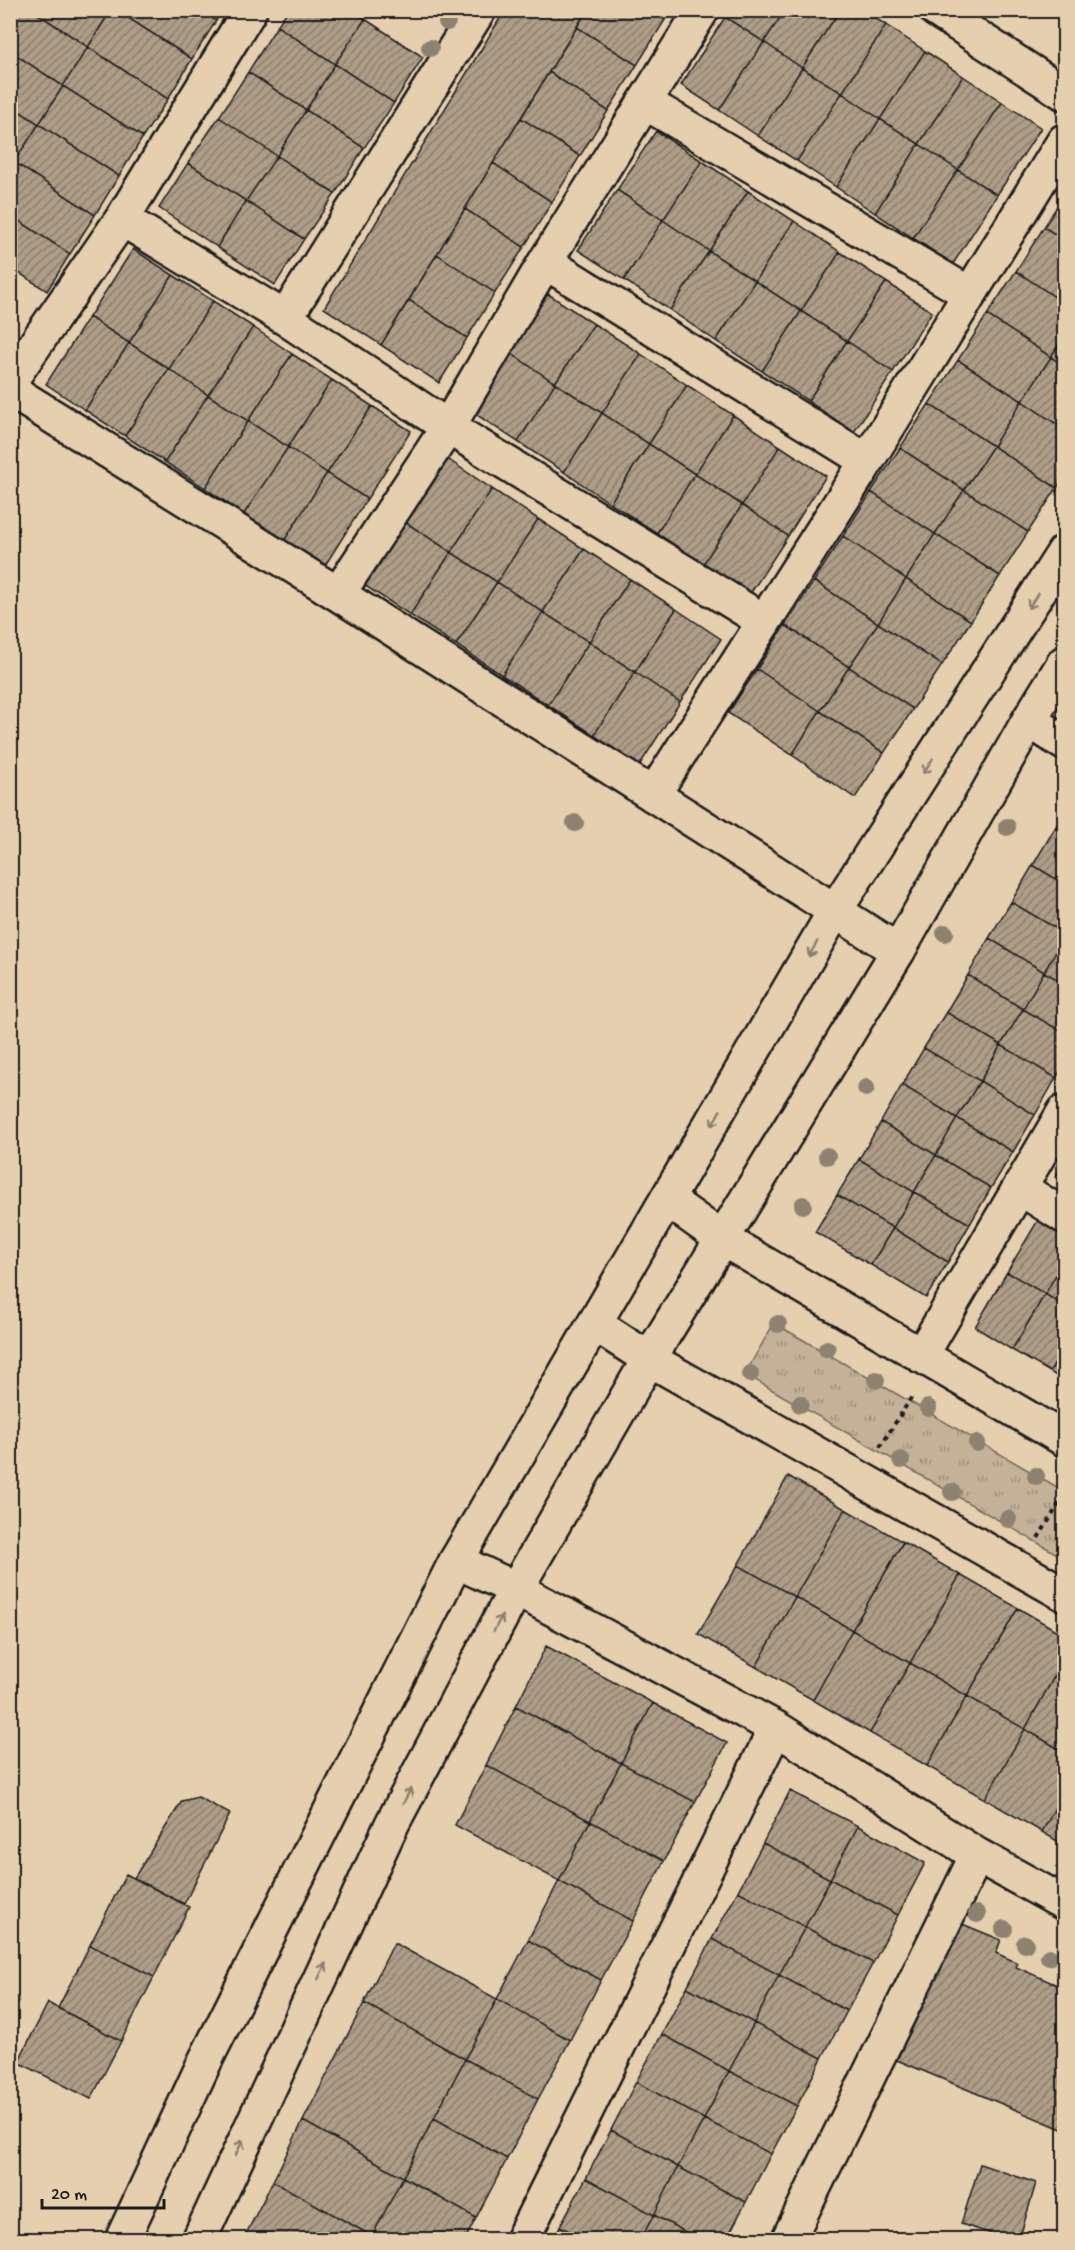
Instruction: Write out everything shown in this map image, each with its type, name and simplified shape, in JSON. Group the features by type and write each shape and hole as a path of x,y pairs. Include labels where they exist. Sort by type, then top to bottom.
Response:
{"street":[{"path":"10,381 122,219 250,10"},
{"path":"285,318 479,10"},
{"path":"338,594 448,427 545,262 702,10"},
{"path":"936,10 1065,93"},
{"path":"646,103 968,293"},
{"path":"652,795 867,460 968,293 1065,141"},
{"path":"122,219 285,318 448,427 762,621"},
{"path":"545,262 867,460"},
{"path":"10,390 338,594 652,795 836,909 898,951"},
{"path":"123,2240 205,2061 456,1562 836,909 1065,552"},
{"path":"198,2240 392,1824 516,1589 649,1359 724,1240 898,951 1029,720 1065,663"},
{"path":"1029,720 1065,743"},
{"path":"921,1356 1065,1112"},
{"path":"1020,1188 1065,1216"},
{"path":"668,1200 724,1240 1065,1439"},
{"path":"595,1324 649,1359 1065,1594"},
{"path":"456,1562 516,1589 776,1728 977,1855 1065,1903"},
{"path":"522,2240 776,1728"},
{"path":"788,2240 977,1855"}],"path":[{"path":"875,1455 913,1395"},
{"path":"1037,1540 1065,1496"}],"green space":[{"path":"774,1323 1064,1491 1064,1558 745,1374"}],"building":[{"path":"10,10 32,10 88,47 63,86 10,51"},
{"path":"32,10 111,10 88,47"},
{"path":"111,10 116,10 192,59 168,99 88,47"},
{"path":"116,10 200,10 216,21 192,59"},
{"path":"200,10 223,10 216,21"},
{"path":"288,10 352,10 365,19 335,64 277,26"},
{"path":"505,10 587,10 381,345 324,308"},
{"path":"587,10 650,10 665,20 637,65 577,27"},
{"path":"650,10 671,10 665,20"},
{"path":"729,10 785,10 764,42 725,17"},
{"path":"785,10 840,10 802,68 764,42"},
{"path":"840,10 863,10 886,25 842,93 802,68"},
{"path":"725,17 764,42 719,110 681,85"},
{"path":"365,19 423,57 394,103 335,64"},
{"path":"886,25 925,51 880,119 842,93"},
{"path":"277,26 335,64 306,110 248,72"},
{"path":"577,27 637,65 608,111 549,72"},
{"path":"764,42 802,68 758,136 719,110"},
{"path":"88,47 168,99 143,137 63,86"},
{"path":"10,51 63,86 39,124 10,105"},
{"path":"925,51 963,76 919,144 880,119"},
{"path":"335,64 394,103 364,148 306,110"},
{"path":"802,68 842,93 797,161 758,136"},
{"path":"248,72 306,110 277,156 219,117"},
{"path":"549,72 608,111 580,156 521,118"},
{"path":"963,76 1002,102 958,170 919,144"},
{"path":"63,86 143,137 119,176 39,124"},
{"path":"842,93 880,119 836,187 797,161"},
{"path":"1002,102 1041,128 997,195 958,170"},
{"path":"10,105 39,124 14,162 10,160"},
{"path":"306,110 364,148 335,194 277,156"},
{"path":"219,117 277,156 246,201 188,163"},
{"path":"521,118 580,156 552,202 493,163"},
{"path":"880,119 919,144 875,213 836,187"},
{"path":"39,124 119,176 95,215 14,162"},
{"path":"656,131 702,161 663,220 617,190"},
{"path":"919,144 958,170 913,238 875,213"},
{"path":"277,156 335,194 304,239 246,201"},
{"path":"702,161 748,191 709,251 663,220"},
{"path":"14,162 95,215 70,254 10,215 10,168"},
{"path":"188,163 246,201 217,247 159,208"},
{"path":"493,163 552,202 524,247 465,209"},
{"path":"958,170 997,195 953,264 913,238"},
{"path":"617,190 663,220 624,280 578,250"},
{"path":"748,191 794,221 755,281 709,251"},
{"path":"1064,195 1064,240 1044,227"},
{"path":"246,201 304,239 275,285 217,247"},
{"path":"465,209 524,247 495,293 437,254"},
{"path":"10,215 70,254 47,291 10,267"},
{"path":"663,220 709,251 670,310 624,280"},
{"path":"794,221 840,252 801,311 755,281"},
{"path":"1044,227 1064,240 1064,303 1016,271"},
{"path":"133,249 173,275 129,343 89,317"},
{"path":"709,251 755,281 716,341 670,310"},
{"path":"840,252 886,282 847,341 801,311"},
{"path":"437,254 495,293 467,338 409,300"},
{"path":"1016,271 1064,303 1064,336 1051,357 987,315"},
{"path":"173,275 213,301 169,369 129,343"},
{"path":"755,281 801,311 762,371 716,341"},
{"path":"886,282 932,312 893,372 847,341"},
{"path":"548,294 594,324 555,383 509,352"},
{"path":"409,300 467,338 439,383 381,345"},
{"path":"213,301 253,327 208,395 169,369"},
{"path":"801,311 847,341 808,401 762,371"},
{"path":"987,315 1051,357 1022,401 958,360"},
{"path":"89,317 129,343 85,410 46,384"},
{"path":"594,324 641,354 602,413 555,383"},
{"path":"253,327 292,354 248,421 208,395"},
{"path":"1064,336 1064,366 1051,357"},
{"path":"847,341 893,372 854,432 808,401"},
{"path":"129,343 169,369 125,436 85,410"},
{"path":"509,352 555,383 518,442 471,411"},
{"path":"292,354 332,380 288,447 248,421"},
{"path":"641,354 687,385 649,444 602,413"},
{"path":"1051,357 1064,366 1064,429 1022,401"},
{"path":"958,360 1022,401 993,446 929,404"},
{"path":"169,369 208,395 165,462 125,436"},
{"path":"332,380 372,406 327,473 288,447"},
{"path":"555,383 602,413 564,472 518,442"},
{"path":"687,385 733,415 695,474 649,444"},
{"path":"208,395 248,421 205,488 165,462"},
{"path":"1022,401 1064,429 1064,476 1057,488 993,446"},
{"path":"929,404 993,446 964,490 900,448"},
{"path":"372,406 411,431 367,499 327,473"},
{"path":"602,413 649,444 610,503 564,472"},
{"path":"733,415 780,446 742,505 695,474"},
{"path":"248,421 288,447 244,514 205,488"},
{"path":"649,444 695,474 657,533 610,503"},
{"path":"780,446 826,476 788,536 742,505"},
{"path":"993,446 1057,488 1028,532 964,490"},
{"path":"288,447 327,473 284,541 244,514"},
{"path":"900,448 964,490 935,534 871,492"},
{"path":"446,458 492,489 451,552 405,522"},
{"path":"327,473 367,499 324,567 284,541"},
{"path":"695,474 742,505 703,564 657,533"},
{"path":"492,489 538,519 497,582 451,552"},
{"path":"964,490 1028,532 1000,576 935,534"},
{"path":"871,492 935,534 906,579 843,536"},
{"path":"742,505 788,536 750,594 703,564"},
{"path":"538,519 584,549 543,612 497,582"},
{"path":"405,522 451,552 410,615 364,585"},
{"path":"935,534 1000,576 971,621 906,579"},
{"path":"843,536 906,579 878,623 814,581"},
{"path":"584,549 630,579 589,642 543,612"},
{"path":"451,552 497,582 456,645 410,615"},
{"path":"630,579 676,609 635,672 589,642"},
{"path":"906,579 971,621 942,665 878,623"},
{"path":"814,581 878,623 849,667 785,625"},
{"path":"497,582 543,612 502,675 456,645"},
{"path":"676,609 721,639 680,702 635,672"},
{"path":"543,612 589,642 548,705 502,675"},
{"path":"878,623 942,665 913,709 849,667"},
{"path":"785,625 849,667 820,711 757,669"},
{"path":"589,642 635,672 594,735 548,705"},
{"path":"849,667 913,709 884,753 820,711"},
{"path":"757,669 820,711 792,755 728,713"},
{"path":"635,672 680,702 639,766 594,735"},
{"path":"820,711 884,753 855,798 792,755"},
{"path":"1064,812 1064,834 1055,828"},
{"path":"1055,828 1064,834 1064,884 1033,865"},
{"path":"1033,865 1064,884 1064,933 1011,902"},
{"path":"1011,902 1064,933 1064,938 1044,972 989,938"},
{"path":"989,938 1044,972 1023,1009 968,975"},
{"path":"1064,938 1064,983 1044,972"},
{"path":"1044,972 1064,983 1064,1033 1023,1009"},
{"path":"968,975 1023,1009 1001,1045 946,1012"},
{"path":"1023,1009 1064,1033 1064,1064 1056,1078 1001,1045"},
{"path":"946,1012 1001,1045 980,1081 924,1048"},
{"path":"1001,1045 1056,1078 1035,1115 980,1081"},
{"path":"924,1048 980,1081 957,1118 902,1085"},
{"path":"980,1081 1035,1115 1013,1152 957,1118"},
{"path":"902,1085 957,1118 936,1155 881,1122"},
{"path":"957,1118 1013,1152 991,1188 936,1155"},
{"path":"881,1122 936,1155 914,1192 859,1159"},
{"path":"936,1155 991,1188 970,1224 914,1192"},
{"path":"859,1159 914,1192 893,1228 837,1195"},
{"path":"1064,1161 1064,1183 1055,1177"},
{"path":"914,1192 970,1224 948,1262 893,1228"},
{"path":"837,1195 893,1228 871,1265 815,1232"},
{"path":"1040,1217 1064,1232 1064,1261 1045,1294 1007,1272"},
{"path":"893,1228 948,1262 926,1298 871,1265"},
{"path":"1064,1261 1064,1306 1045,1294"},
{"path":"1007,1272 1045,1294 1012,1350 975,1327"},
{"path":"1045,1294 1064,1306 1064,1347 1050,1372 1012,1350"},
{"path":"1064,1347 1064,1381 1050,1372"},
{"path":"788,1476 845,1509 795,1597 738,1565"},
{"path":"845,1509 903,1542 852,1630 795,1597"},
{"path":"903,1542 960,1575 910,1663 852,1630"},
{"path":"738,1565 795,1597 756,1667 698,1634"},
{"path":"960,1575 1018,1608 967,1696 910,1663"},
{"path":"795,1597 852,1630 813,1700 756,1667"},
{"path":"1018,1608 1064,1635 1064,1659 1025,1729 967,1696"},
{"path":"852,1630 910,1663 870,1733 813,1700"},
{"path":"546,1646 653,1703 621,1763 516,1706"},
{"path":"1064,1659 1064,1752 1025,1729"},
{"path":"910,1663 967,1696 927,1766 870,1733"},
{"path":"967,1696 1025,1729 985,1799 927,1766"},
{"path":"653,1703 727,1743 695,1802 621,1763"},
{"path":"516,1706 621,1763 590,1821 486,1765"},
{"path":"1025,1729 1064,1752 1064,1792 1042,1832 985,1799"},
{"path":"621,1763 695,1802 664,1861 590,1821"},
{"path":"486,1765 590,1821 559,1881 455,1825"},
{"path":"790,1791 858,1826 830,1879 763,1843"},
{"path":"1064,1792 1064,1845 1042,1832"},
{"path":"198,1797 230,1814 184,1904 134,1878 182,1801"},
{"path":"590,1821 664,1861 633,1921 559,1881"},
{"path":"858,1826 925,1863 898,1915 830,1879"},
{"path":"763,1843 830,1879 805,1927 738,1891"},
{"path":"126,1874 189,1907 154,1977 90,1945"},
{"path":"830,1879 898,1915 873,1963 805,1927"},
{"path":"559,1881 633,1921 601,1980 528,1940"},
{"path":"738,1891 805,1927 779,1975 712,1939"},
{"path":"955,1921 1001,1940 996,1953 1018,1963 1016,1967 1064,1988 1064,2130 897,2060"},
{"path":"805,1927 873,1963 847,2011 779,1975"},
{"path":"712,1939 779,1975 754,2023 687,1987"},
{"path":"528,1940 601,1980 570,2040 497,1999"},
{"path":"394,1943 497,1999 465,2059 364,2003"},
{"path":"90,1945 154,1977 121,2041 58,2008"},
{"path":"779,1975 847,2011 822,2058 754,2023"},
{"path":"687,1987 754,2023 729,2071 662,2034"},
{"path":"497,1999 570,2040 538,2099 465,2059"},
{"path":"48,2003 121,2041 91,2099 18,2062"},
{"path":"364,2003 465,2059 403,2177 303,2121"},
{"path":"754,2023 822,2058 797,2106 729,2071"},
{"path":"662,2034 729,2071 704,2119 636,2082"},
{"path":"465,2059 538,2099 507,2159 434,2118"},
{"path":"729,2071 797,2106 771,2154 704,2119"},
{"path":"636,2082 704,2119 678,2167 611,2130"},
{"path":"434,2118 507,2159 476,2218 403,2177"},
{"path":"704,2119 771,2154 746,2202 678,2167"},
{"path":"303,2121 403,2177 372,2236 273,2181"},
{"path":"611,2130 678,2167 654,2215 586,2178"},
{"path":"980,2164 1036,2183 1019,2240 1010,2240 961,2224"},
{"path":"678,2167 746,2202 726,2240 700,2240 654,2215"},
{"path":"403,2177 476,2218 465,2240 370,2240"},
{"path":"586,2178 654,2215 640,2240 585,2240 560,2226"},
{"path":"273,2181 372,2236 370,2240 243,2240"},
{"path":"654,2215 700,2240 640,2240"},
{"path":"560,2226 585,2240 553,2240"}]}
